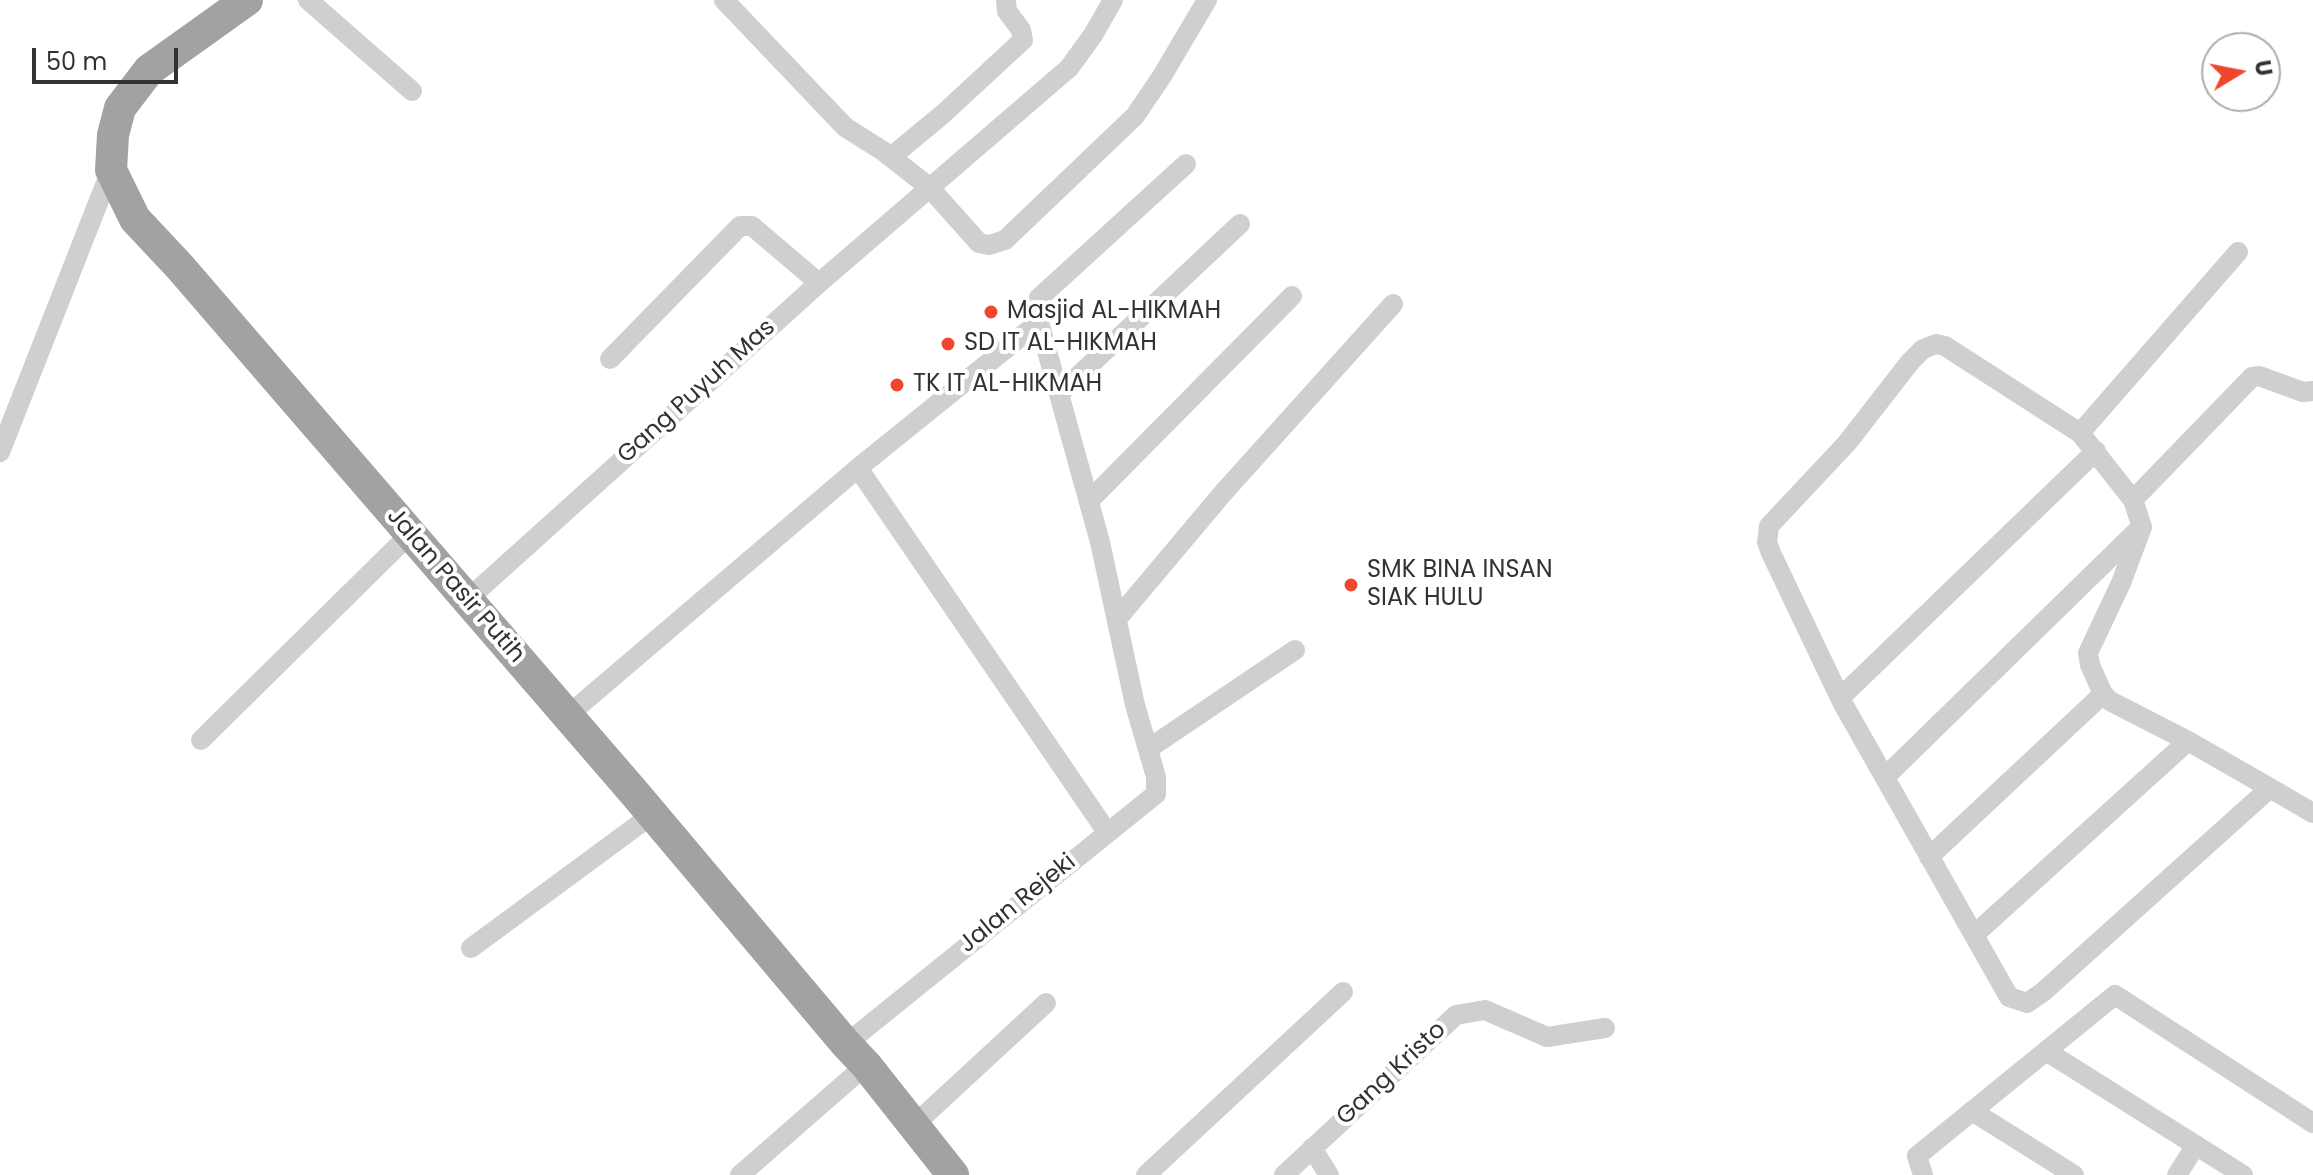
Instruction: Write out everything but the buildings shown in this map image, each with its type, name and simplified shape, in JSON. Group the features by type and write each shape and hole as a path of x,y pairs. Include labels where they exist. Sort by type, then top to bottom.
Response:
{"highway":[{"path":"111,170 113,135 120,108 149,70 247,0"},
{"name":"Jalan Pasir Putih","path":"111,170 135,219 180,267 653,814 856,1054 952,1175"}],"street":[{"path":"308,0 412,91"},
{"path":"724,0 845,127 929,187 979,243 989,245 1005,240 1135,116 1207,0"},
{"path":"891,157 1023,40 1021,30 1007,11 1006,0"},
{"name":"Gang Puyuh Mas","path":"468,599 819,283 1069,68 1113,0"},
{"path":"567,716 858,468 1039,322 1039,298 1044,292 1186,164"},
{"path":"0,452 111,170"},
{"path":"1060,393 1240,224"},
{"path":"610,359 740,226 752,226 819,283"},
{"path":"2080,433 2238,252"},
{"path":"1089,501 1292,296"},
{"path":"1117,619 1223,493 1393,304"},
{"name":"Jalan Rejeki","path":"740,1175 856,1054 1107,832 1156,794 1156,777 1135,705 1100,542 1039,322"},
{"path":"2270,788 2043,992 2027,1003 2009,997 1842,702 1771,553 1767,542 1769,526 1847,443 1910,362 1923,349 1936,344 1945,346 2080,433 2133,500 2142,527 2121,583 2088,653 2103,694 2110,701 2188,741 2270,788 2313,813"},
{"path":"2133,500 2252,377 2259,376 2303,392 2313,391"},
{"path":"1842,702 1843,695 2096,451"},
{"path":"858,468 1107,832"},
{"path":"1885,777 2142,527"},
{"path":"201,740 409,535"},
{"path":"1148,749 1295,650"},
{"path":"1929,857 2103,694"},
{"path":"1974,935 2188,741"},
{"path":"471,948 653,814"},
{"path":"1146,1175 1343,992"},
{"path":"1923,1175 1917,1156 2115,995 2313,1123"},
{"path":"914,1125 1046,1003"},
{"name":"Gang Kristo","path":"1284,1175 1456,1015 1485,1010 1551,1037 1605,1028"},
{"path":"2046,1051 2243,1175"},
{"path":"1972,1111 2074,1175"},
{"path":"2177,1175 2196,1145"},
{"path":"1312,1148 1329,1175"}],"place":[{"name":"Masjid AL-HIKMAH","path":"991,312"},
{"name":"SD IT AL-HIKMAH","path":"948,344"},
{"name":"TK IT AL-HIKMAH","path":"897,385"},
{"name":"SMK BINA INSAN SIAK HULU","path":"1351,585"}]}
